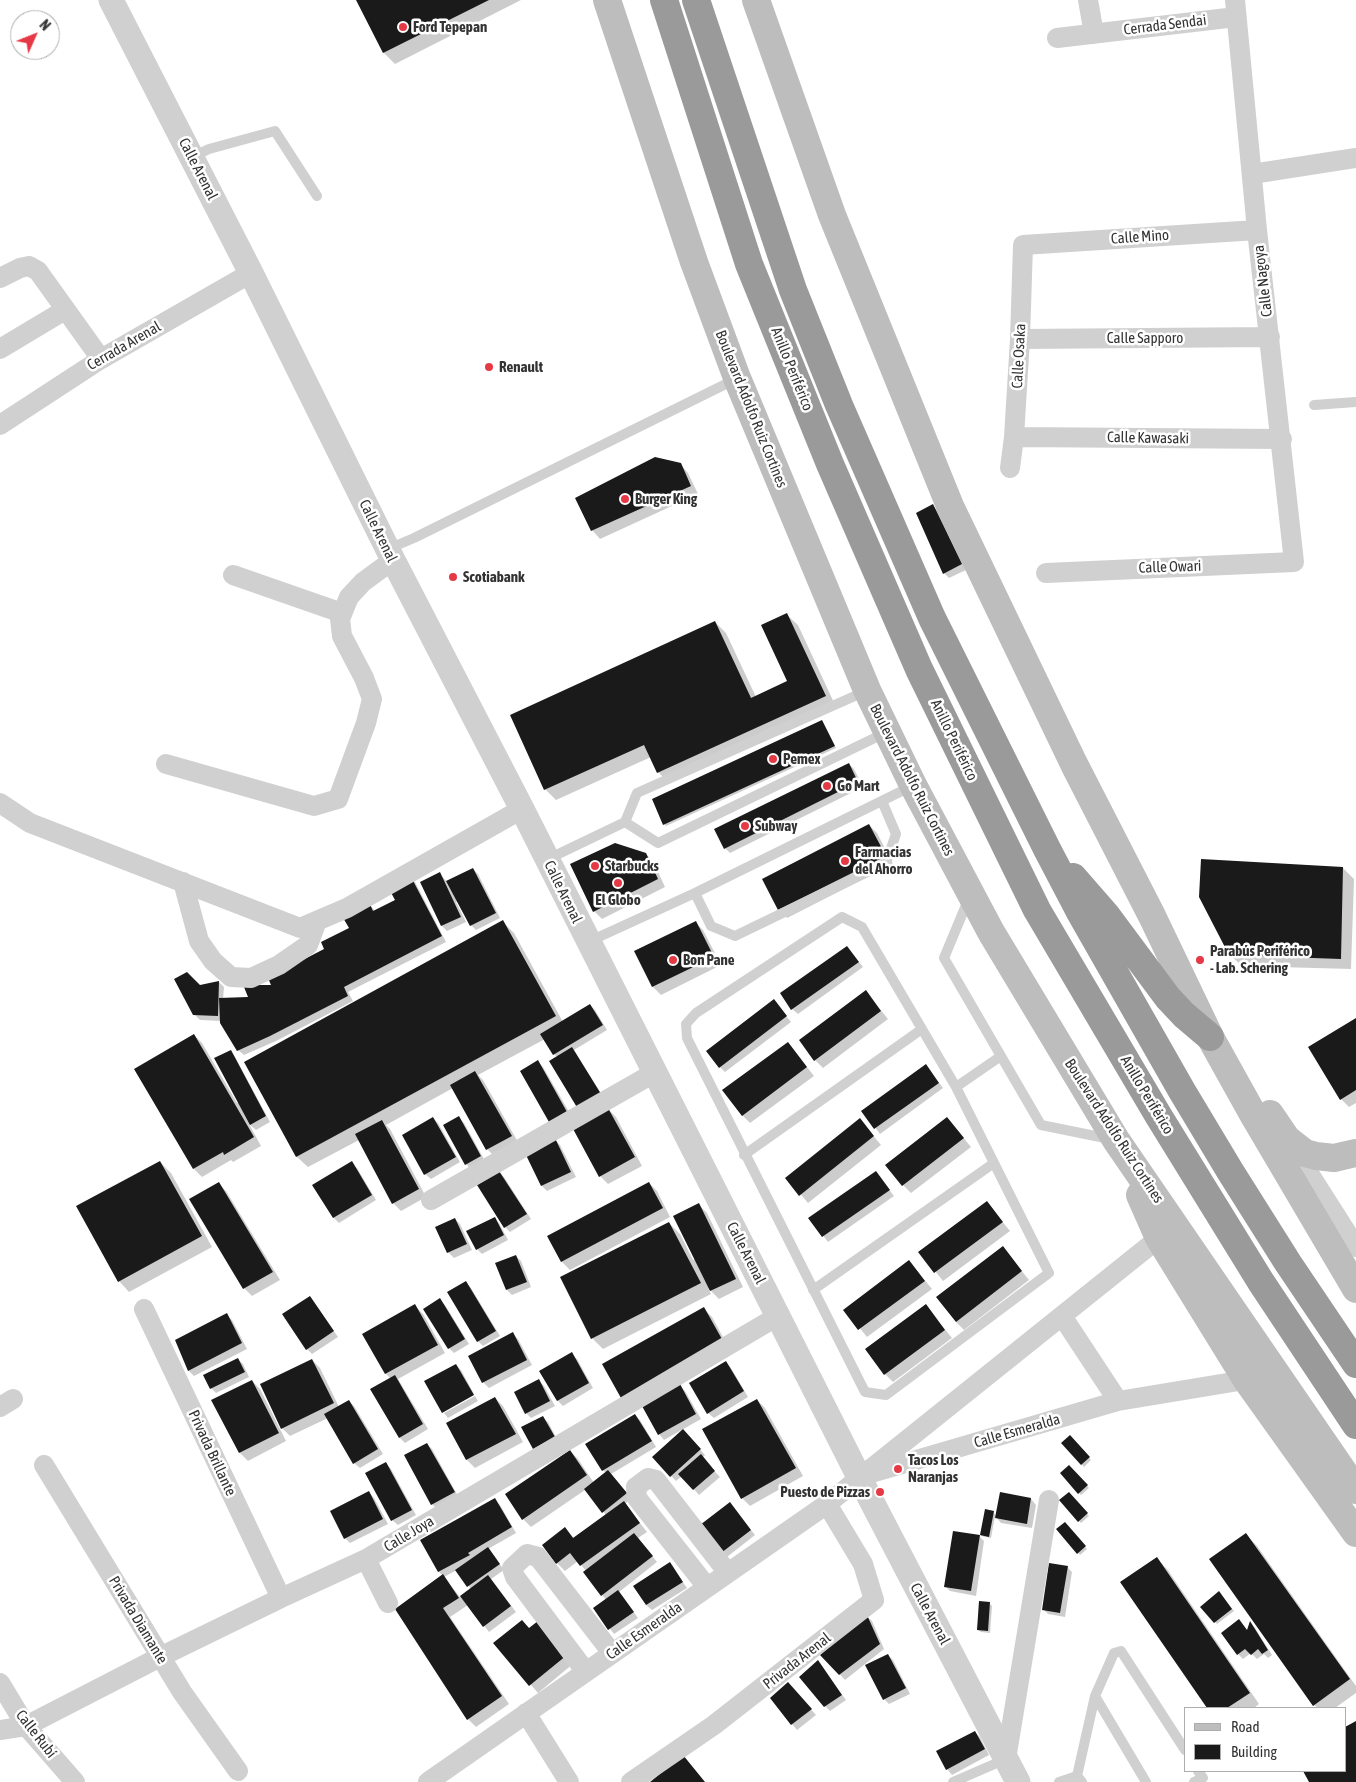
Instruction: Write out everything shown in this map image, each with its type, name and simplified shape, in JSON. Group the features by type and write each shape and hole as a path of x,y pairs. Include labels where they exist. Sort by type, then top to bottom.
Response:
{"highway":[{"name":"Anillo Periférico","path":"664,0 750,264 830,464 920,669 1038,910 1158,1115 1261,1282 1356,1425"},
{"name":"Anillo Periférico","path":"696,0 793,290 839,405 932,618 1047,850 1080,912 1182,1090 1288,1263 1356,1364"},
{"path":"1047,850 1107,916 1168,998 1184,1015 1210,1037"}],"main road":[{"name":"Boulevard Adolfo Ruiz Cortines","path":"606,0 694,262 737,378 867,690 913,785 991,932 1116,1140 1356,1490"},
{"path":"756,0 832,215 950,506 1074,764 1152,916 1210,1037 1356,1289"},
{"path":"1228,1069 1267,1110 1287,1139 1305,1152 1316,1156 1334,1158 1356,1152"},
{"path":"1116,1140 1159,1238 1246,1379 1356,1532"}],"street":[{"name":"Calle Arenal","path":"111,0 251,273 390,555 548,860 859,1477 1018,1782"},
{"path":"1088,0 1094,34"},
{"name":"Cerrada Sendai","path":"1058,38 1094,34 1235,8"},
{"name":"Calle Nagoya","path":"1235,8 1294,562"},
{"path":"1252,174 1356,158"},
{"name":"Calle Mino","path":"1023,245 1258,230"},
{"name":"Calle Osaka","path":"1010,468 1014,437 1020,338 1023,245"},
{"path":"0,278 20,268 29,266 38,271 64,310 101,359"},
{"name":"Cerrada Arenal","path":"0,425 101,359 251,273"},
{"path":"0,349 64,310"},
{"name":"Calle Sapporo","path":"1020,338 1270,337"},
{"name":"Calle Kawasaki","path":"1014,437 1282,439"},
{"path":"166,764 314,806 338,799 366,723 372,699 364,678 342,636 340,619 349,597 390,555"},
{"name":"Calle Owari","path":"1046,573 1294,562"},
{"path":"233,575 342,613"},
{"path":"0,803 30,823 300,928 347,908 522,809"},
{"path":"183,882 199,941 213,961 231,977 251,978 279,966 308,945 316,921"},
{"path":"431,1200 654,1073"},
{"path":"1287,1139 1356,1247"},
{"name":"Calle Esmeralda","path":"428,1782 827,1504 1159,1238"},
{"name":"Privada Brillante","path":"144,1309 281,1598"},
{"name":"Calle Joya","path":"0,1730 26,1726 160,1657 366,1559 778,1316"},
{"path":"1062,1316 1118,1401"},
{"name":"Calle Esmeralda","path":"859,1477 1118,1401 1246,1379 1278,1376"},
{"name":"Privada Diamante","path":"44,1466 182,1692 238,1771"},
{"path":"707,1588 637,1498 636,1487 648,1478 656,1480 728,1573"},
{"path":"1006,1759 1049,1500"},
{"name":"Privada Arenal","path":"631,1782 714,1725 874,1600 863,1564 827,1504"},
{"path":"586,1672 515,1577 512,1568 527,1554 538,1557 612,1653"},
{"path":"366,1559 388,1602"},
{"name":"Calle Rubí","path":"0,1683 26,1726 75,1782"},
{"path":"526,1713 569,1782"}],"lane":[{"path":"192,157 209,149 276,131 317,196"},
{"path":"390,555 414,538 737,378"},
{"path":"1314,405 1356,402"},
{"path":"548,860 625,822 637,793 867,690"},
{"path":"625,822 658,843 888,732"},
{"path":"588,942 695,893 913,785"},
{"path":"695,893 712,926 735,936 886,863 896,834 882,801"},
{"path":"971,895 944,958 1041,1125 1116,1140"},
{"path":"842,917 862,928 922,1029 956,1087 1048,1273 886,1395 865,1392 744,1155 687,1038 686,1024 696,1013 842,917"},
{"path":"744,1155 922,1029"},
{"path":"956,1087 1001,1056"},
{"path":"813,1290 994,1163"},
{"path":"1059,1782 1079,1779 1095,1696 1114,1653 1121,1651 1184,1748"},
{"path":"1095,1696 1146,1782"},
{"path":"953,1782 1006,1759"},
{"path":"1194,1782 1203,1778 1199,1772"}],"building":[{"name":"Ford Tepepan","path":"356,0 489,0 383,53"},
{"path":"655,457 681,463 691,486 591,531 575,498"},
{"path":"933,504 962,564 943,574 916,513"},
{"path":"787,613 826,696 657,773 644,745 544,790 510,715 715,621 751,698 787,681 761,625"},
{"path":"822,720 835,746 663,825 652,799"},
{"path":"849,763 858,782 724,849 714,829"},
{"path":"869,824 886,856 778,910 762,879"},
{"path":"615,843 646,853 658,879 593,912 570,864"},
{"path":"1201,859 1343,867 1341,959 1229,955 1199,897"},
{"path":"473,868 496,913 470,926 446,881"},
{"path":"440,872 461,917 441,926 420,882"},
{"path":"410,875 442,936 344,987 348,996 237,1051 220,1023 219,998 248,997 244,987 249,985 271,985 268,978 324,949 321,942 349,928 342,916 369,902 373,911 395,900 388,887"},
{"path":"503,920 556,1016 296,1157 244,1062"},
{"path":"696,921 714,957 652,987 634,951"},
{"path":"847,946 859,962 791,1010 780,993"},
{"path":"187,972 200,985 219,981 218,1016 193,1015 174,979"},
{"path":"866,990 881,1011 814,1061 799,1040"},
{"path":"774,999 787,1016 719,1068 706,1051"},
{"path":"590,1004 603,1025 553,1055 540,1034"},
{"path":"1356,1018 1356,1090 1340,1100 1308,1047"},
{"path":"194,1034 254,1137 224,1155 223,1152 193,1169 134,1069"},
{"path":"788,1042 807,1067 742,1116 722,1090"},
{"path":"572,1047 601,1094 578,1109 549,1061"},
{"path":"231,1050 266,1116 250,1125 214,1058"},
{"path":"538,1060 567,1112 549,1122 520,1071"},
{"path":"926,1064 939,1083 874,1129 861,1111"},
{"path":"475,1071 512,1136 486,1150 450,1085"},
{"path":"608,1108 635,1157 599,1177 572,1127"},
{"path":"459,1116 481,1156 465,1165 443,1125"},
{"path":"433,1117 456,1157 424,1175 402,1135"},
{"path":"947,1117 964,1138 902,1186 885,1165"},
{"path":"860,1118 874,1136 799,1196 785,1178"},
{"path":"382,1120 419,1189 392,1204 355,1134"},
{"path":"555,1138 571,1172 541,1186 525,1153"},
{"path":"160,1161 202,1236 118,1282 76,1206"},
{"path":"352,1161 372,1195 333,1218 312,1185"},
{"path":"499,1171 527,1214 504,1228 477,1185"},
{"path":"876,1171 890,1190 822,1237 808,1218"},
{"path":"219,1182 273,1272 243,1289 189,1199"},
{"path":"649,1182 663,1208 561,1262 547,1236"},
{"path":"987,1201 1003,1222 934,1273 918,1252"},
{"path":"699,1203 736,1279 710,1291 673,1216"},
{"path":"495,1217 504,1235 476,1250 466,1231"},
{"path":"455,1218 467,1244 447,1253 435,1227"},
{"path":"669,1222 701,1283 591,1339 560,1277"},
{"path":"1003,1246 1022,1271 956,1322 936,1297"},
{"path":"516,1255 527,1282 506,1290 495,1263"},
{"path":"909,1260 925,1281 858,1330 843,1310"},
{"path":"466,1281 496,1331 477,1342 447,1292"},
{"path":"310,1296 334,1331 306,1350 282,1314"},
{"path":"440,1298 465,1339 448,1349 423,1309"},
{"path":"415,1304 438,1345 385,1374 362,1334"},
{"path":"926,1304 945,1330 884,1375 865,1349"},
{"path":"704,1307 723,1341 621,1398 602,1364"},
{"path":"227,1313 242,1343 188,1371 175,1340"},
{"path":"513,1332 527,1360 482,1383 468,1356"},
{"path":"572,1352 589,1383 557,1401 539,1371"},
{"path":"238,1358 245,1372 210,1389 203,1375"},
{"path":"312,1359 334,1403 281,1429 260,1384"},
{"path":"726,1361 744,1391 707,1414 689,1383"},
{"path":"456,1364 474,1395 442,1413 424,1381"},
{"path":"395,1375 423,1424 399,1438 370,1389"},
{"path":"539,1379 550,1401 525,1414 514,1392"},
{"path":"252,1380 279,1433 239,1453 211,1400"},
{"path":"680,1384 696,1414 658,1435 642,1406"},
{"path":"495,1397 516,1434 466,1460 446,1423"},
{"path":"757,1399 796,1468 741,1499 702,1429"},
{"path":"349,1400 378,1449 353,1464 324,1414"},
{"path":"635,1414 652,1441 602,1471 585,1444"},
{"path":"543,1416 555,1437 533,1449 521,1427"},
{"path":"683,1429 701,1449 670,1477 652,1457"},
{"path":"1070,1435 1090,1457 1081,1465 1061,1443"},
{"path":"427,1443 455,1492 431,1505 404,1455"},
{"path":"570,1450 587,1475 522,1520 505,1494"},
{"path":"701,1454 715,1471 693,1490 678,1474"},
{"path":"386,1462 412,1510 391,1521 365,1473"},
{"path":"1069,1465 1088,1485 1078,1494 1060,1473"},
{"path":"608,1470 627,1493 602,1513 584,1489"},
{"path":"369,1491 383,1519 344,1539 330,1511"},
{"path":"1000,1492 1031,1498 1027,1524 995,1518"},
{"path":"1069,1492 1088,1513 1078,1522 1059,1500"},
{"path":"495,1498 512,1527 468,1553 470,1555 438,1572 420,1540"},
{"path":"624,1501 640,1523 580,1566 570,1553 556,1564 542,1545 565,1527 573,1538"},
{"path":"730,1502 751,1530 721,1553 700,1525"},
{"path":"985,1509 994,1511 989,1537 980,1535"},
{"path":"1065,1522 1086,1546 1077,1554 1056,1529"},
{"path":"953,1531 980,1535 971,1591 944,1587"},
{"path":"634,1533 653,1556 601,1596 583,1572"},
{"path":"1246,1533 1350,1679 1313,1706 1209,1559"},
{"path":"488,1547 500,1564 467,1587 455,1570"},
{"path":"1157,1557 1250,1693 1229,1707 1206,1707 1120,1582"},
{"path":"670,1562 683,1582 646,1605 633,1586"},
{"path":"1049,1563 1068,1566 1060,1613 1042,1610"},
{"path":"443,1574 459,1598 443,1608 502,1696 467,1720 395,1609"},
{"path":"488,1575 511,1606 483,1627 460,1596"},
{"path":"618,1590 634,1612 608,1630 593,1608"},
{"path":"1219,1591 1232,1609 1214,1623 1200,1607"},
{"path":"979,1601 990,1602 988,1631 977,1630"},
{"path":"867,1615 880,1644 839,1675 820,1655"},
{"path":"1239,1619 1247,1630 1250,1621 1268,1650 1262,1654 1258,1649 1251,1655 1245,1649 1237,1655 1221,1633"},
{"path":"522,1620 529,1628 538,1621 567,1655 529,1686 493,1643"},
{"path":"888,1654 906,1688 883,1700 865,1665"},
{"path":"818,1660 842,1695 824,1707 799,1677"},
{"path":"788,1682 812,1709 791,1725 770,1698"},
{"path":"1356,1721 1356,1782 1309,1782 1304,1772 1346,1772 1346,1726"},
{"path":"975,1731 985,1749 946,1770 936,1751"},
{"path":"683,1755 705,1782 650,1782"}],"place":[{"name":"Ford Tepepan","path":"403,27"},
{"name":"Renault","path":"489,367"},
{"name":"Burger King","path":"625,499"},
{"name":"Scotiabank","path":"453,577"},
{"name":"Pemex","path":"773,759"},
{"name":"Go Mart","path":"827,786"},
{"name":"Subway","path":"745,826"},
{"name":"Farmacias del Ahorro","path":"845,861"},
{"name":"Starbucks","path":"595,866"},
{"name":"El Globo","path":"618,883"},
{"name":"Bon Pane","path":"673,960"},
{"name":"Parabús Periférico - Lab. Schering","path":"1200,960"},
{"name":"Tacos Los Naranjas","path":"898,1469"},
{"name":"Puesto de Pizzas","path":"880,1492"}]}
